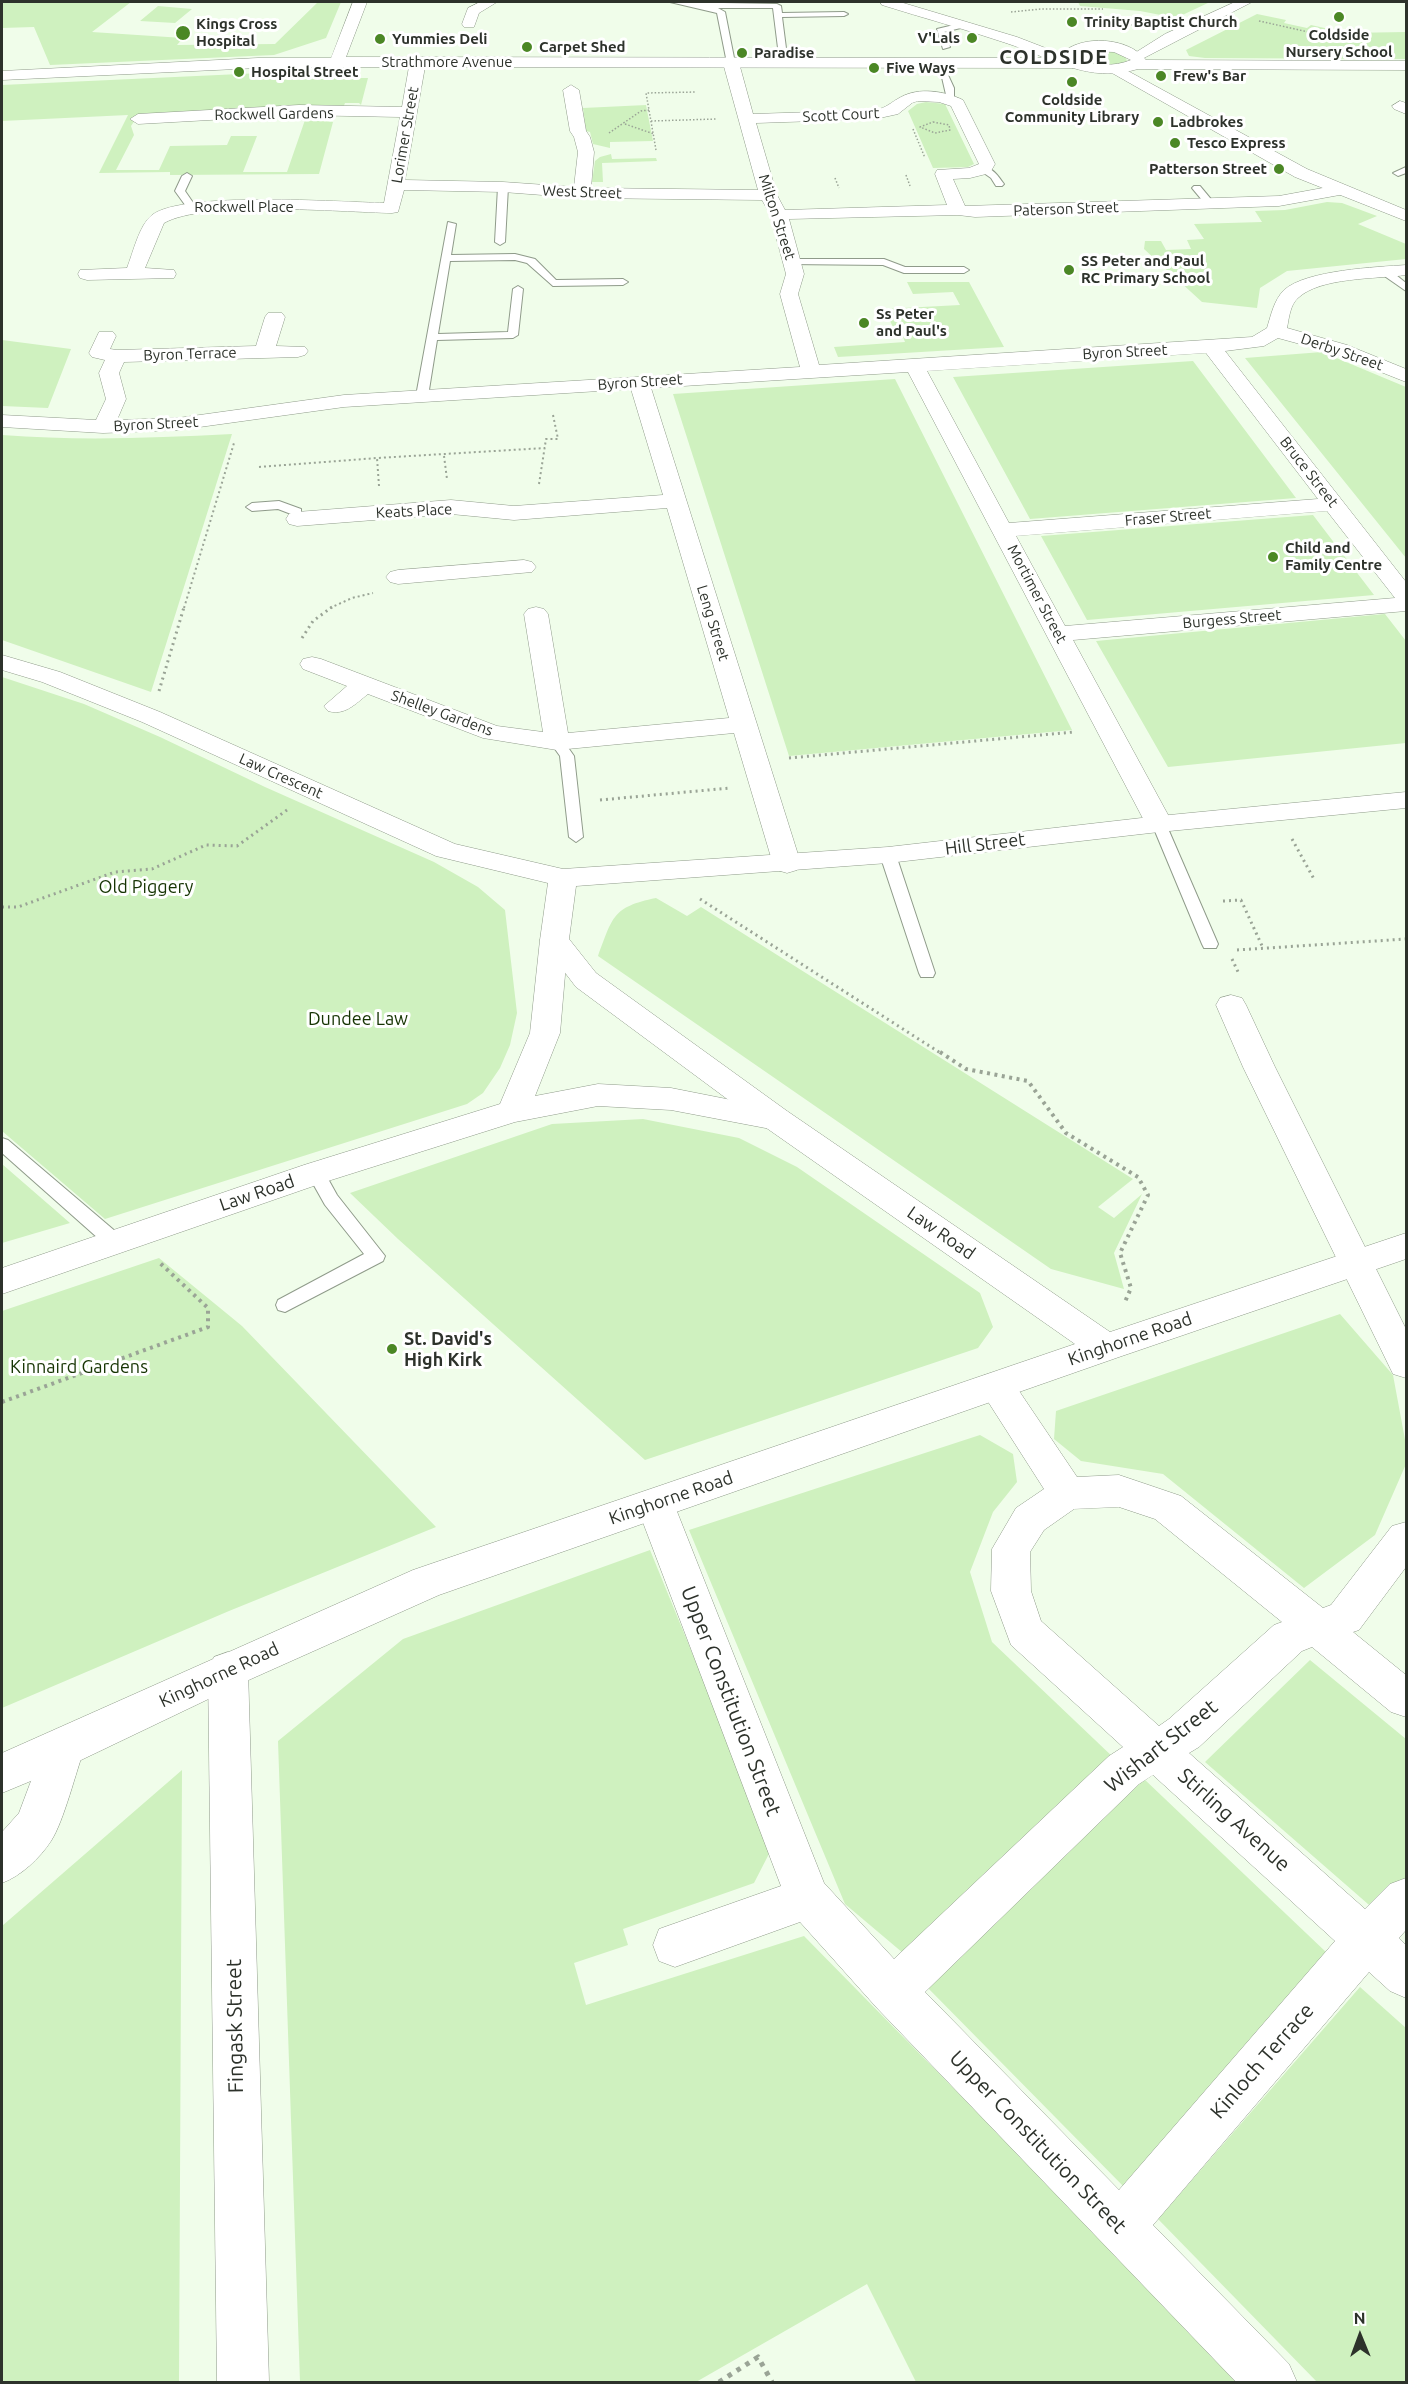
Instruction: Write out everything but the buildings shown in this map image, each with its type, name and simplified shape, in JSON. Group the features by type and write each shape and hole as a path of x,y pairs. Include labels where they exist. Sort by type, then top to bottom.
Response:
{"street":[{"path":"337,62 360,2"},
{"path":"469,24 473,11 490,2"},
{"path":"887,2 1012,40 1092,69 1117,70 1301,173 1407,216"},
{"path":"1117,70 1137,60 1170,37 1245,2"},
{"path":"1012,40 1082,48 1114,48 1170,37"},
{"path":"1070,62 1069,53 1082,48"},
{"path":"1114,48 1137,60 1407,66"},
{"name":"Strathmore Avenue","path":"2,76 258,63 418,61 1070,62"},
{"name":"Lorimer Street","path":"392,208 418,61"},
{"name":"Milton Street","path":"731,63 768,195 778,214 792,262 795,274 789,294 811,371"},
{"path":"571,90 586,163 582,193"},
{"name":"Scott Court","path":"746,119 872,115 896,109 905,101 919,97 951,99"},
{"path":"951,99 957,103 987,164 984,169 970,173 943,174 958,210"},
{"name":"Rockwell Gardens","path":"138,118 299,110 409,112"},
{"name":"West Street","path":"396,185 582,193 768,195"},
{"name":"Paterson Street","path":"791,214 958,210 975,212 1279,201 1339,190"},
{"name":"Rockwell Place","path":"134,274 157,219 170,211 191,207 392,208"},
{"path":"1276,331 1284,303 1292,292 1308,284 1334,278 1407,270"},
{"path":"87,274 167,274"},
{"path":"264,352 275,317"},
{"name":"Byron Street","path":"2,421 103,427 178,424 242,417 344,401 1211,347 1257,342 1276,331"},
{"name":"Derby Street","path":"1276,331 1341,349 1407,376"},
{"name":"Byron Terrace","path":"106,336 99,353 117,356 298,351"},
{"name":"Bruce Street","path":"1211,347 1407,597"},
{"name":"Byron Terrace","path":"103,427 116,399 109,374 117,356"},
{"name":"Mortimer Street","path":"914,364 1159,824"},
{"name":"Leng Street","path":"639,382 787,864"},
{"name":"Keats Place","path":"398,577 521,550 676,501"},
{"name":"Fraser Street","path":"1003,530 1333,504"},
{"name":"Keats Place","path":"297,519 452,507 521,550"},
{"name":"Keats Place","path":"350,515 352,538"},
{"name":"Burgess Street","path":"1058,634 1407,604"},
{"path":"536,614 557,742"},
{"name":"Law Crescent","path":"2,662 51,677 151,717 446,850 563,878"},
{"name":"Shelley Gardens","path":"312,664 492,733 557,742 744,724"},
{"path":"337,706 365,685"},
{"name":"Hill Street","path":"563,878 787,864 888,855 1159,824 1407,800"},
{"path":"513,1111 545,1033 563,878"},
{"name":"Law Road","path":"554,940 586,980 776,1119 1106,1347"},
{"path":"1231,1005 1407,1365"},
{"name":"Law Road","path":"2,1281 316,1173 513,1111 598,1095 671,1099 776,1119"},
{"name":"Kinghorne Road","path":"2,1773 427,1582 1106,1347 1407,1246"},
{"path":"996,1386 1067,1493 1119,1491 1168,1507 1407,1699"},
{"name":"Stirling Avenue","path":"1067,1493 1030,1519 1011,1549 1011,1591 1025,1632 1407,1975"},
{"name":"Upper Constitution Street","path":"655,1504 808,1898 893,1992 1270,2382"},
{"name":"Wishart Street","path":"893,1992 1124,1770 1184,1733 1288,1638 1346,1618 1407,1538"},
{"name":"Fingask Street","path":"228,1670 243,2382"},
{"path":"2,1862 36,1826 64,1747"},
{"path":"675,1945 808,1898"},
{"name":"Kinloch Terrace","path":"1120,2226 1367,1940 1407,1899"}],"lane":[{"path":"674,2 704,6 777,6 780,15 784,63"},
{"path":"704,6 717,10 723,15 731,63"},
{"path":"780,15 844,14"},
{"path":"1120,22 1198,24"},
{"path":"946,47 940,31 962,25"},
{"path":"944,75 950,88 951,99"},
{"path":"984,169 994,176 999,184"},
{"path":"187,176 180,191 191,207"},
{"path":"500,242 503,188"},
{"path":"1197,188 1210,204"},
{"path":"422,396 451,224"},
{"path":"445,258 515,257 531,261 553,283 623,282"},
{"path":"792,262 884,262 904,270 964,270"},
{"path":"1387,273 1407,288"},
{"path":"432,337 513,335 518,289"},
{"path":"252,507 279,505 297,512 297,519"},
{"path":"557,742 567,756 576,837"},
{"path":"1159,824 1210,944"},
{"path":"888,855 927,973"},
{"path":"2,1144 130,1237"},
{"path":"285,1305 376,1256 331,1200 316,1173"}],"path":[{"path":"1072,2 1074,8"},
{"path":"962,25 1011,12 1074,8 1107,9"},
{"path":"1221,13 1332,37"},
{"path":"656,150 646,93 738,90"},
{"path":"896,109 906,112 928,165"},
{"path":"582,135 607,134 625,124 641,111 649,110"},
{"path":"651,121 746,119"},
{"path":"625,124 654,134"},
{"path":"151,717 242,417"},
{"path":"259,467 545,448"},
{"path":"438,481 448,481 444,456"},
{"path":"377,458 379,486 389,485"},
{"path":"312,664 321,657 302,649 302,636 317,616 359,595 398,588 398,577"},
{"path":"755,761 1108,729"},
{"path":"572,802 762,784"},
{"path":"2,907 18,907 115,872 152,869 206,845 237,846 314,791"},
{"path":"1278,813 1315,881"},
{"path":"692,870 697,897 966,1069 1028,1081 1066,1133 1138,1177 1148,1195 1120,1253 1131,1288 1106,1347"},
{"path":"1192,903 1241,900 1263,948"},
{"path":"1228,951 1407,939"},
{"path":"2,1402 208,1327 208,1308 130,1237"},
{"path":"719,2382 758,2357 772,2382"}],"green space":[{"path":"2,2 131,2 92,32 183,38 177,45 275,44 318,2 341,2 326,38 274,55 50,65 34,27 2,28"},
{"path":"1078,2 1210,2 1176,18 1140,11 1080,6"},
{"path":"158,6 192,9 175,23 140,21"},
{"path":"1257,14 1286,20 1284,23 1307,28 1311,25 1347,33 1406,32 1406,59 1189,56 1186,50"},
{"path":"1113,52 1125,56 1127,61 1102,66 1078,58 1079,55"},
{"path":"348,69 346,78 368,78 361,105 345,103 343,108 137,117 131,126 134,135 116,170 159,170 170,146 227,145 231,136 257,136 243,172 287,172 305,120 333,122 319,174 99,173 128,115 2,121 2,85"},
{"path":"926,102 945,104 974,164 968,167 933,168 908,111 917,104"},
{"path":"646,105 653,141 610,142 610,148 593,144 590,132 586,131 583,108"},
{"path":"611,154 612,159 656,158 657,161 602,163 603,182 592,182 595,161"},
{"path":"1327,202 1342,203 1377,216 1358,224 1406,244 1406,259 1287,271 1260,288 1257,308 1202,302 1144,249 1145,241 1161,241 1166,250 1191,249 1187,240 1204,239 1194,224 1262,222 1255,211 1285,210"},
{"path":"907,282 969,282 1004,347 838,357 834,347 905,342 903,337 898,337 884,309 960,305 953,292 913,294"},
{"path":"2,340 71,349 48,408 2,406"},
{"path":"1322,352 1406,387 1406,558 1245,358"},
{"path":"1193,361 1296,498 1030,519 953,377"},
{"path":"895,379 1072,730 789,756 673,394"},
{"path":"232,434 151,692 2,640 2,435 145,438"},
{"path":"1313,515 1374,595 1087,620 1041,536"},
{"path":"1385,614 1406,641 1406,743 1168,767 1096,641"},
{"path":"2,677 84,704 434,862 478,887 505,910 517,1013 510,1045 500,1068 483,1093 467,1104 105,1219 2,1131"},
{"path":"656,898 687,916 701,907 1133,1179 1098,1207 1114,1218 1142,1194 1114,1253 1124,1289 1051,1269 598,956 611,923 622,910 641,901"},
{"path":"643,1119 739,1138 797,1167 980,1293 993,1327 978,1348 645,1460 398,1239 350,1193 552,1124"},
{"path":"2,1164 70,1223 2,1243"},
{"name":"Kinnaird Gardens","path":"159,1258 242,1326 436,1527 229,1611 2,1708 2,1311"},
{"path":"1340,1314 1393,1375 1406,1445 1406,1464 1375,1535 1304,1588 1163,1474 1081,1461 1054,1439 1056,1411"},
{"path":"980,1435 1013,1454 1017,1482 993,1512 970,1572 992,1642 1115,1759 903,1953 845,1904 689,1530"},
{"path":"650,1550 772,1848 754,1883 623,1929 628,1945 574,1963 586,2005 804,1936 1242,2382 916,2382 867,2284 696,2382 300,2382 278,1741 403,1639"},
{"path":"1310,1660 1406,1739 1406,1878 1376,1911 1205,1762"},
{"path":"182,1770 179,2382 2,2382 2,1926"},
{"path":"1143,1778 1327,1953 1126,2189 924,1984"},
{"path":"1360,1987 1406,2028 1406,2382 1317,2382 1158,2219"}],"place":[{"name":"Coldside Nursery School","path":"1339,17"},
{"name":"Trinity Baptist Church","path":"1072,22"},
{"name":"Kings Cross Hospital","path":"183,33"},
{"name":"V'Lals","path":"972,38"},
{"name":"Yummies Deli","path":"380,39"},
{"name":"Carpet Shed","path":"527,47"},
{"name":"Paradise","path":"742,53"},
{"name":"Five Ways","path":"874,68"},
{"name":"Hospital Street","path":"239,72"},
{"name":"Frew's Bar","path":"1161,76"},
{"name":"Coldside Community Library","path":"1072,82"},
{"name":"Ladbrokes","path":"1158,122"},
{"name":"Tesco Express","path":"1175,143"},
{"name":"Patterson Street","path":"1279,169"},
{"name":"SS Peter and Paul RC Primary School","path":"1069,270"},
{"name":"Ss Peter and Paul's","path":"864,323"},
{"name":"Child and Family Centre","path":"1273,557"},
{"name":"St. David's High Kirk","path":"392,1349"}],"district":[{"name":"COLDSIDE","path":"1054,57"}],"park label":[{"name":"Old Piggery","path":"146,887"},
{"name":"Dundee Law","path":"358,1019"}]}
